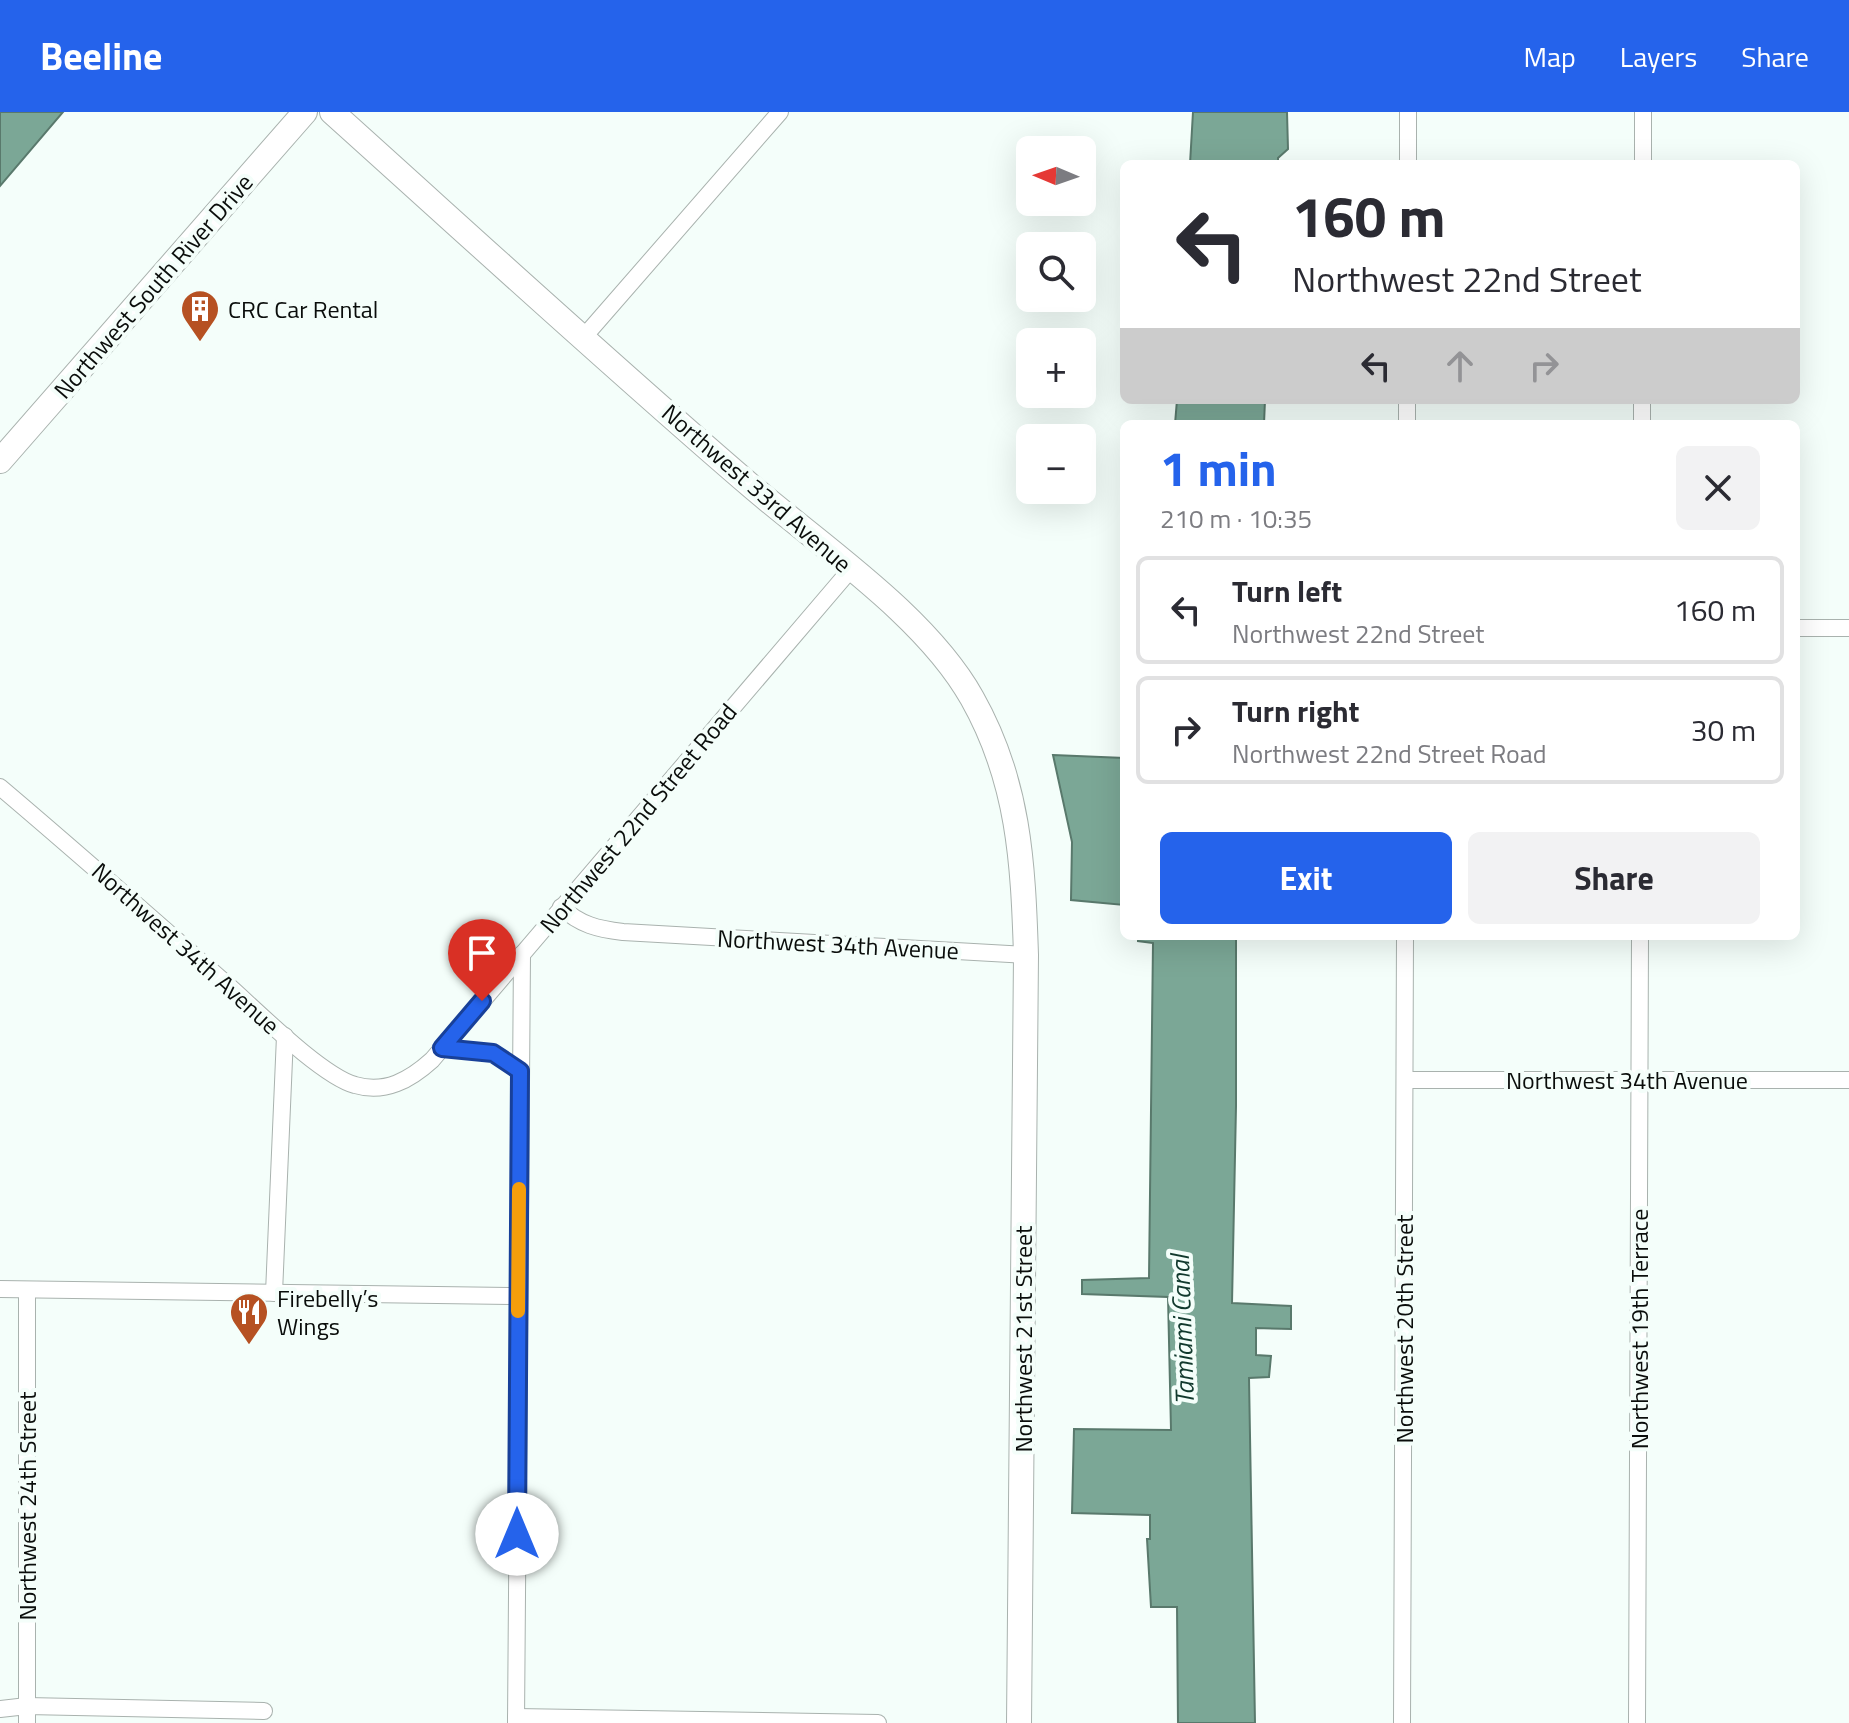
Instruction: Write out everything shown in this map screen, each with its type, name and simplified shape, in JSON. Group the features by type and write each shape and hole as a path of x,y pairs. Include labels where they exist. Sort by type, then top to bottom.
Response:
{"street":[{"name":"Northwest South River Drive","path":"0,461 305,112"},
{"name":"Northwest 33rd Avenue","path":"332,112 751,487 851,569 931,644 971,695 1004,767 1019,831 1026,955"},
{"path":"583,338 780,112"},
{"path":"1408,112 1408,160"},
{"path":"1643,112 1643,160"},
{"name":"Northwest 22nd Street Road","path":"382,1087 415,1075 442,1048 851,569"},
{"path":"1800,628 1849,628"},
{"name":"Northwest 34th Avenue","path":"0,787 285,1036 339,1079 354,1085 382,1087"},
{"name":"Northwest 34th Avenue","path":"561,907 587,926 623,932 1026,955"},
{"name":"Northwest 20th Street","path":"1402,1723 1405,940"},
{"name":"Northwest 19th Terrace","path":"1637,1723 1640,940"},
{"path":"522,954 516,1720 878,1723"},
{"name":"Northwest 21st Street","path":"1019,1723 1026,955"},
{"path":"274,1293 285,1036"},
{"path":"442,1048 493,1053 520,1071"},
{"name":"Northwest 34th Avenue","path":"1405,1080 1849,1080"},
{"path":"0,1289 518,1296"},
{"name":"Northwest 24th Street","path":"27,1290 27,1714"},
{"path":"0,1709 27,1714 264,1711"}],"water":[{"path":"0,112 63,112 0,186"},
{"path":"1193,112 1287,112 1288,149 1278,160 1190,160"},
{"path":"1177,404 1265,404 1264,420 1175,420"},
{"path":"1053,755 1120,758 1120,905 1071,900 1072,842"},
{"name":"Tamiami Canal","path":"1236,940 1232,1303 1291,1306 1291,1329 1256,1328 1256,1355 1271,1356 1269,1377 1249,1378 1255,1723 1178,1723 1177,1607 1151,1607 1147,1539 1150,1539 1150,1515 1072,1513 1074,1429 1171,1430 1168,1297 1082,1294 1082,1280 1149,1278 1153,943 1138,941"}],"slow traffic":[{"path":"518,1311 519,1189"}],"place":[{"name":"CRC Car Rental","path":"200,343"},
{"name":"Firebelly’s Wings","path":"249,1346"}],"route":[{"path":"482,1001 442,1048 493,1053 520,1071 517,1534"}]}
